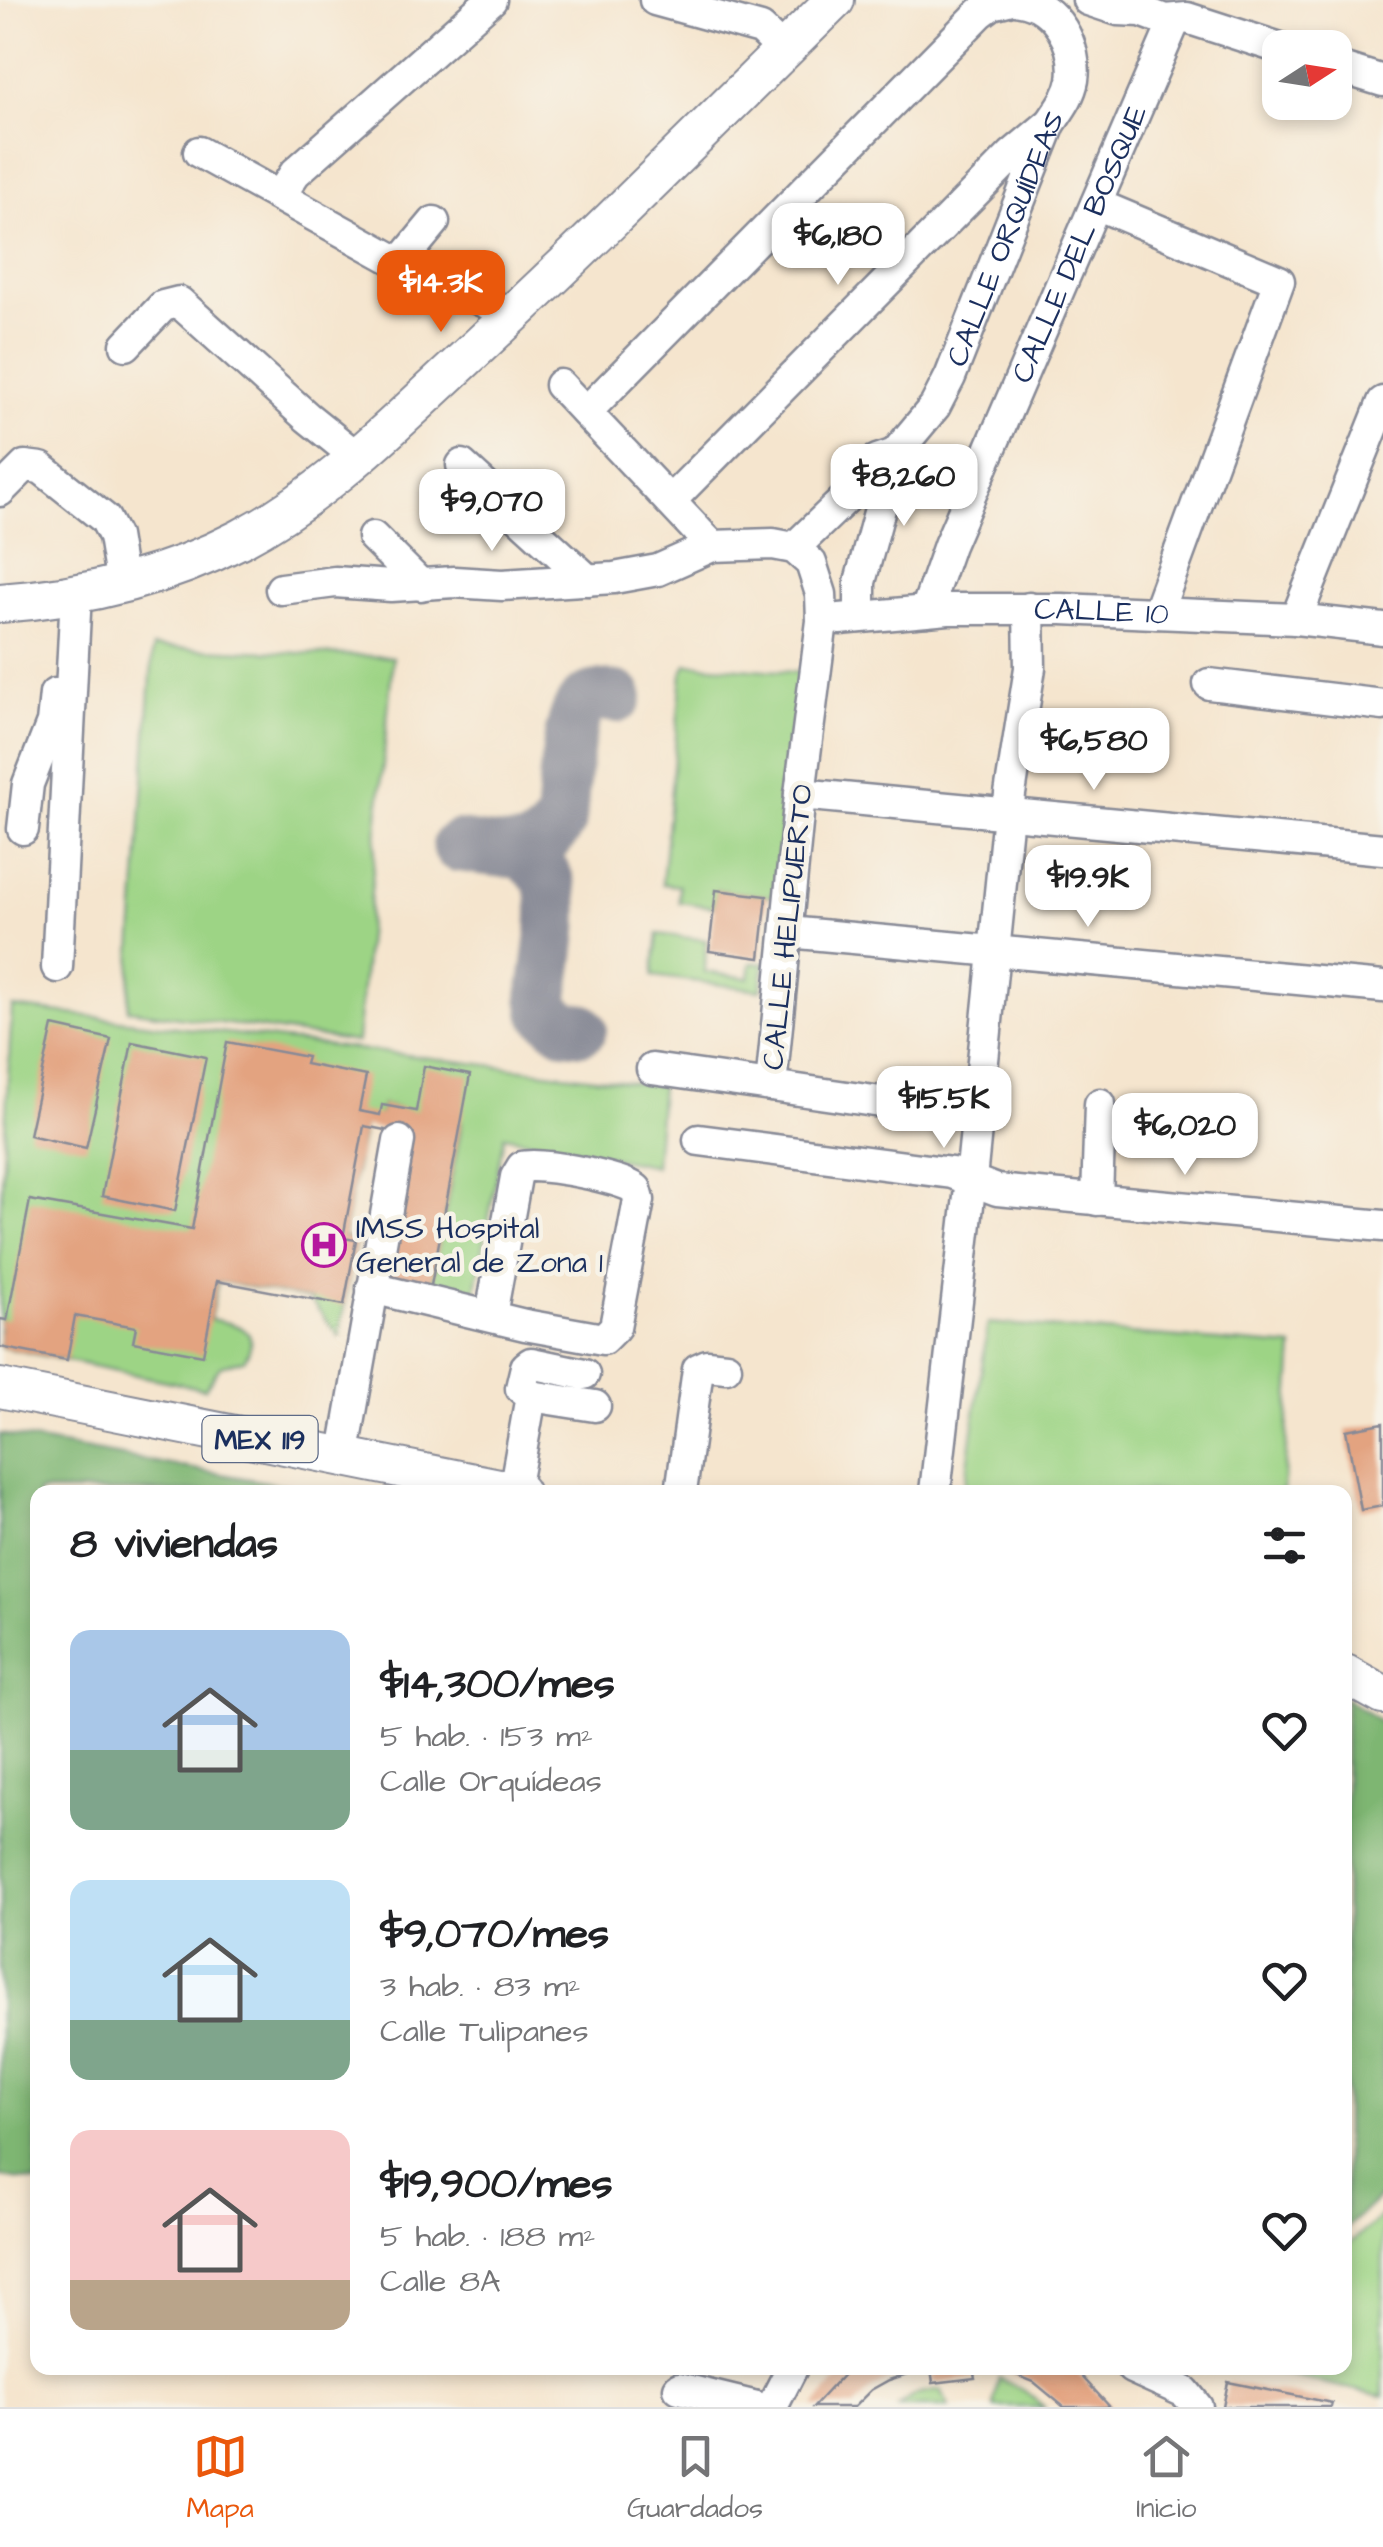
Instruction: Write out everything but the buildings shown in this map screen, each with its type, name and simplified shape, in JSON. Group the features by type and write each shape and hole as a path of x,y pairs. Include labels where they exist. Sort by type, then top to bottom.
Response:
{"main road":[{"path":"0,603 68,595 160,574 236,540 317,490 358,458 513,315 836,0"},
{"name":"MEX 119","path":"0,1388 480,1485"},
{"path":"1352,1678 1383,1695"}],"street":[{"path":"280,196 295,173 491,0"},
{"path":"656,0 761,29 784,50"},
{"path":"586,412 980,13 992,4 1008,0"},
{"name":"CALLE ORQUÍDEAS","path":"860,617 860,582 870,536 896,454 935,406 950,377 1050,124 1070,90 1073,68 1066,38 1052,14 1020,0"},
{"path":"1088,0 1114,10 1136,10 1164,20 1187,18 1262,42"},
{"name":"CALLE DEL BOSQUE","path":"926,611 957,527 1175,20"},
{"path":"1352,72 1383,82"},
{"path":"670,501 979,188 1050,124"},
{"path":"199,152 400,263 513,315"},
{"path":"979,188 1018,205"},
{"path":"1096,204 1279,281 1157,613"},
{"path":"400,263 434,222"},
{"path":"126,344 163,306 179,302 358,458"},
{"path":"560,385 712,546"},
{"path":"1296,620 1383,402"},
{"name":"CALLE ORQUÍDEAS","path":"794,548 838,506 877,460 896,454"},
{"path":"462,465 588,580"},
{"path":"0,491 25,466 41,468 111,527 122,585"},
{"path":"838,506 870,536"},
{"path":"373,538 421,585"},
{"path":"281,589 335,582 421,585 588,580 658,570 712,546 773,544 794,548 811,564 822,620"},
{"path":"23,830 28,784 54,714 68,595"},
{"path":"58,967 68,595"},
{"path":"936,1485 1008,816 1030,668 1029,608"},
{"name":"CALLE 10","path":"822,620 1029,608 1296,620 1383,629"},
{"name":"CALLE HELIPUERTO","path":"822,620 771,1086 977,1116"},
{"path":"1208,684 1383,705"},
{"path":"800,794 1383,850"},
{"path":"788,932 1383,987"},
{"path":"652,1069 771,1086"},
{"path":"1097,1200 1100,1104"},
{"path":"343,1458 399,1140"},
{"path":"699,1140 952,1173 996,1190 1383,1226"},
{"path":"372,1288 525,1325 598,1339 608,1336 614,1327 639,1200 636,1189 627,1183 559,1169 533,1165 522,1168 516,1177 490,1315"},
{"path":"584,1374 531,1363 526,1367 521,1388 531,1396 596,1406"},
{"path":"682,1485 698,1369 707,1364 726,1367"},
{"path":"517,1485 531,1396"},
{"path":"772,2407 788,2375"},
{"path":"1147,2375 1185,2392 1197,2407"},
{"path":"678,2388 757,2407"}],"green space":[{"path":"153,647 393,657 357,1042 128,1010"},
{"path":"687,664 803,673 773,897 717,890 714,907 679,902 679,886 662,884 682,674"},
{"path":"658,934 706,940 705,972 749,978 751,963 765,963 761,990 653,976"},
{"name":"IMSS Hospital General de Zona 1","path":"12,1007 661,1086 655,1166 504,1136 475,1293 431,1285 462,1123 382,1105 380,1115 364,1126 343,1237 356,1240 339,1336 309,1299 218,1281 210,1319 244,1329 251,1341 244,1360 220,1366 205,1389 0,1347 0,1219"},
{"path":"988,1323 1293,1347 1283,1485 965,1485"},
{"path":"0,1434 282,1485 30,1485 30,2181 0,2177"},
{"path":"1352,1703 1383,1723 1383,2194 1352,2223"},
{"path":"1383,2215 1383,2396 1286,2375 1352,2375 1352,2241"},
{"path":"999,2378 1026,2392 1044,2407 994,2407"},
{"path":"941,2390 949,2407 897,2407 915,2395"}],"taxiway":[{"path":"458,846 517,852 541,843 551,834 561,819 570,737 579,708 593,697 617,697"},
{"path":"521,853 544,874 552,895 545,1011 564,1027 581,1029"}],"place":[{"name":"IMSS Hospital General de Zona 1","path":"324,1245"}]}
